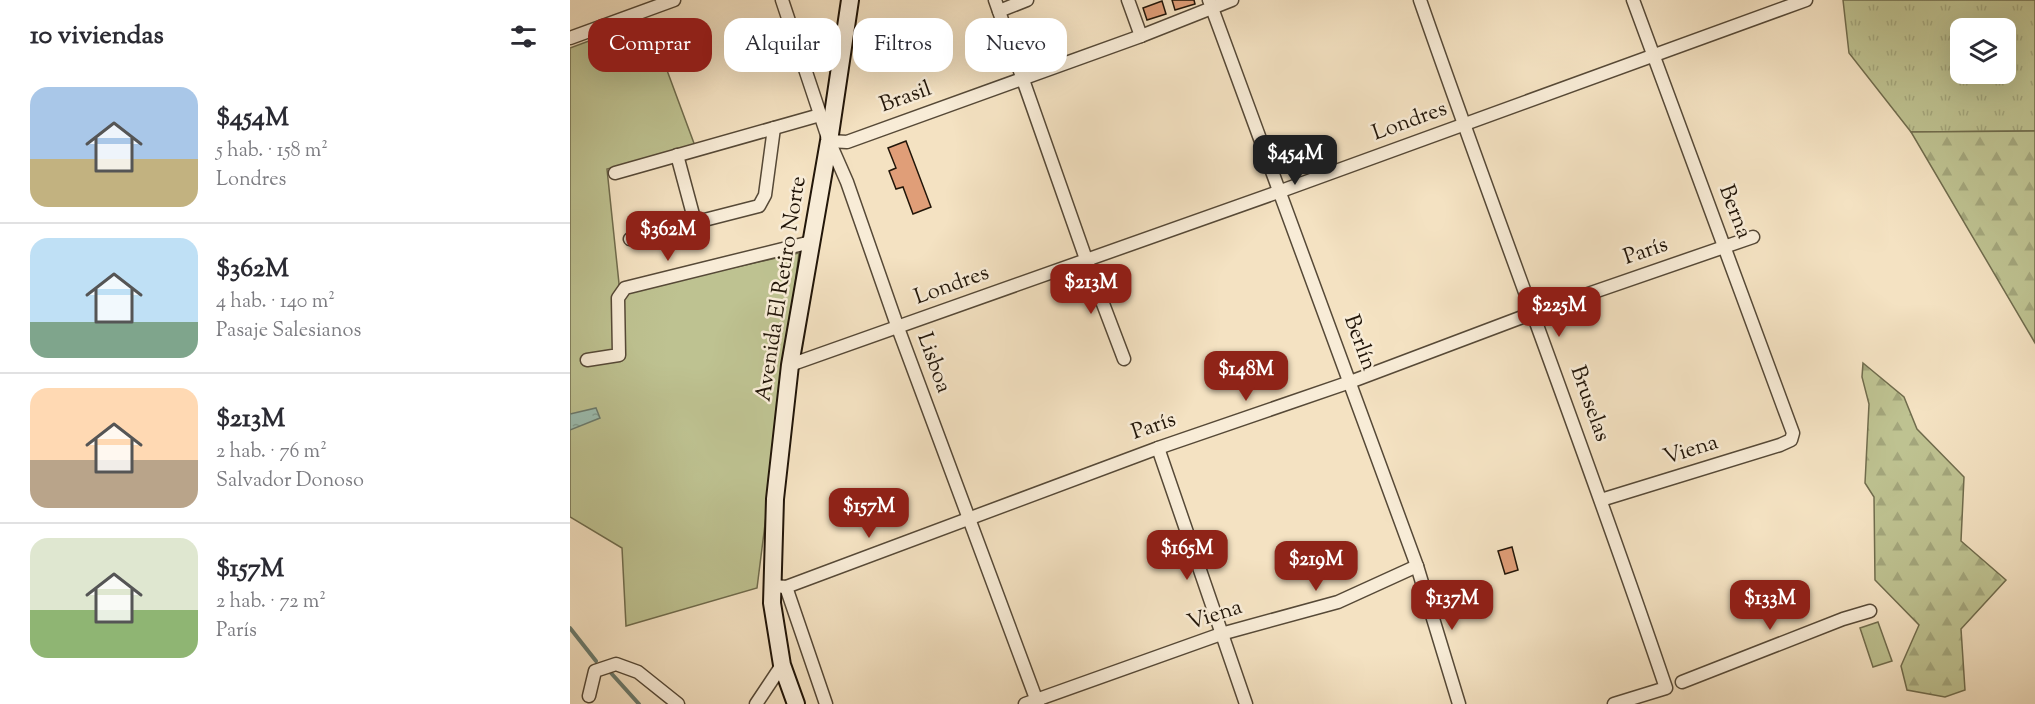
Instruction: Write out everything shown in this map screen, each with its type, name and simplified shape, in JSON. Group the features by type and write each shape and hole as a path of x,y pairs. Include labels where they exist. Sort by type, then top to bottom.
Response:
{"street":[{"path":"570,38 674,0"},
{"name":"Lisboa","path":"782,0 829,141 847,182 1033,703"},
{"name":"Avenida El Retiro Norte","path":"796,704 782,665 772,603 780,586 775,500 790,365 829,141 850,0"},
{"path":"1027,0 997,6 1086,259 1124,359"},
{"path":"1128,0 1141,36"},
{"name":"Brasil","path":"829,141 847,142 1141,36 1211,4 1232,0"},
{"name":"Bruselas","path":"1420,0 1601,500 1666,688 1614,704"},
{"name":"Berna","path":"1633,0 1791,424 1793,433 1791,440"},
{"name":"Londres","path":"790,365 1281,191 1806,0"},
{"name":"Berlín","path":"1211,4 1417,566 1459,704"},
{"path":"615,173 820,115"},
{"path":"630,239 756,207 765,195 774,128"},
{"path":"677,155 695,222"},
{"name":"París","path":"780,586 1158,447 1350,382 1533,313 1753,237"},
{"path":"587,360 619,355 618,298 625,288 811,242"},
{"name":"Viena","path":"1601,500 1791,440"},
{"path":"1158,447 1246,704"},
{"name":"Viena","path":"1033,703 1221,634 1338,602 1417,566"},
{"path":"780,586 826,704"},
{"path":"1682,681 1843,619 1870,611"},
{"path":"589,696 595,671 616,664 638,672 678,704"},
{"path":"756,704 782,665"}],"green space":[{"path":"1843,0 2035,0 2035,131 1911,132 1849,53"},
{"path":"588,41 588,72 668,72 695,146 607,169 620,293 799,253 757,588 626,626 622,548 570,517 570,48"},
{"path":"2035,131 2035,343 1911,132"},
{"path":"1863,363 1904,397 1917,429 1964,477 1961,541 2006,580 1961,629 1965,690 1945,697 1907,690 1901,666 1919,625 1875,580 1874,497 1865,483 1869,404 1862,377"},
{"path":"1878,622 1892,661 1873,667 1860,628"}],"water":[{"path":"596,408 600,418 570,430 570,414"}],"building":[{"path":"1172,0 1194,0 1195,4 1175,10"},
{"path":"1162,1 1166,14 1147,20 1143,8"},
{"path":"906,141 931,207 913,214 903,187 896,189 889,171 896,168 888,148"},
{"path":"1512,547 1518,570 1505,574 1498,551"}],"waterway":[{"path":"570,628 596,661"},
{"path":"611,673 639,704"}]}
